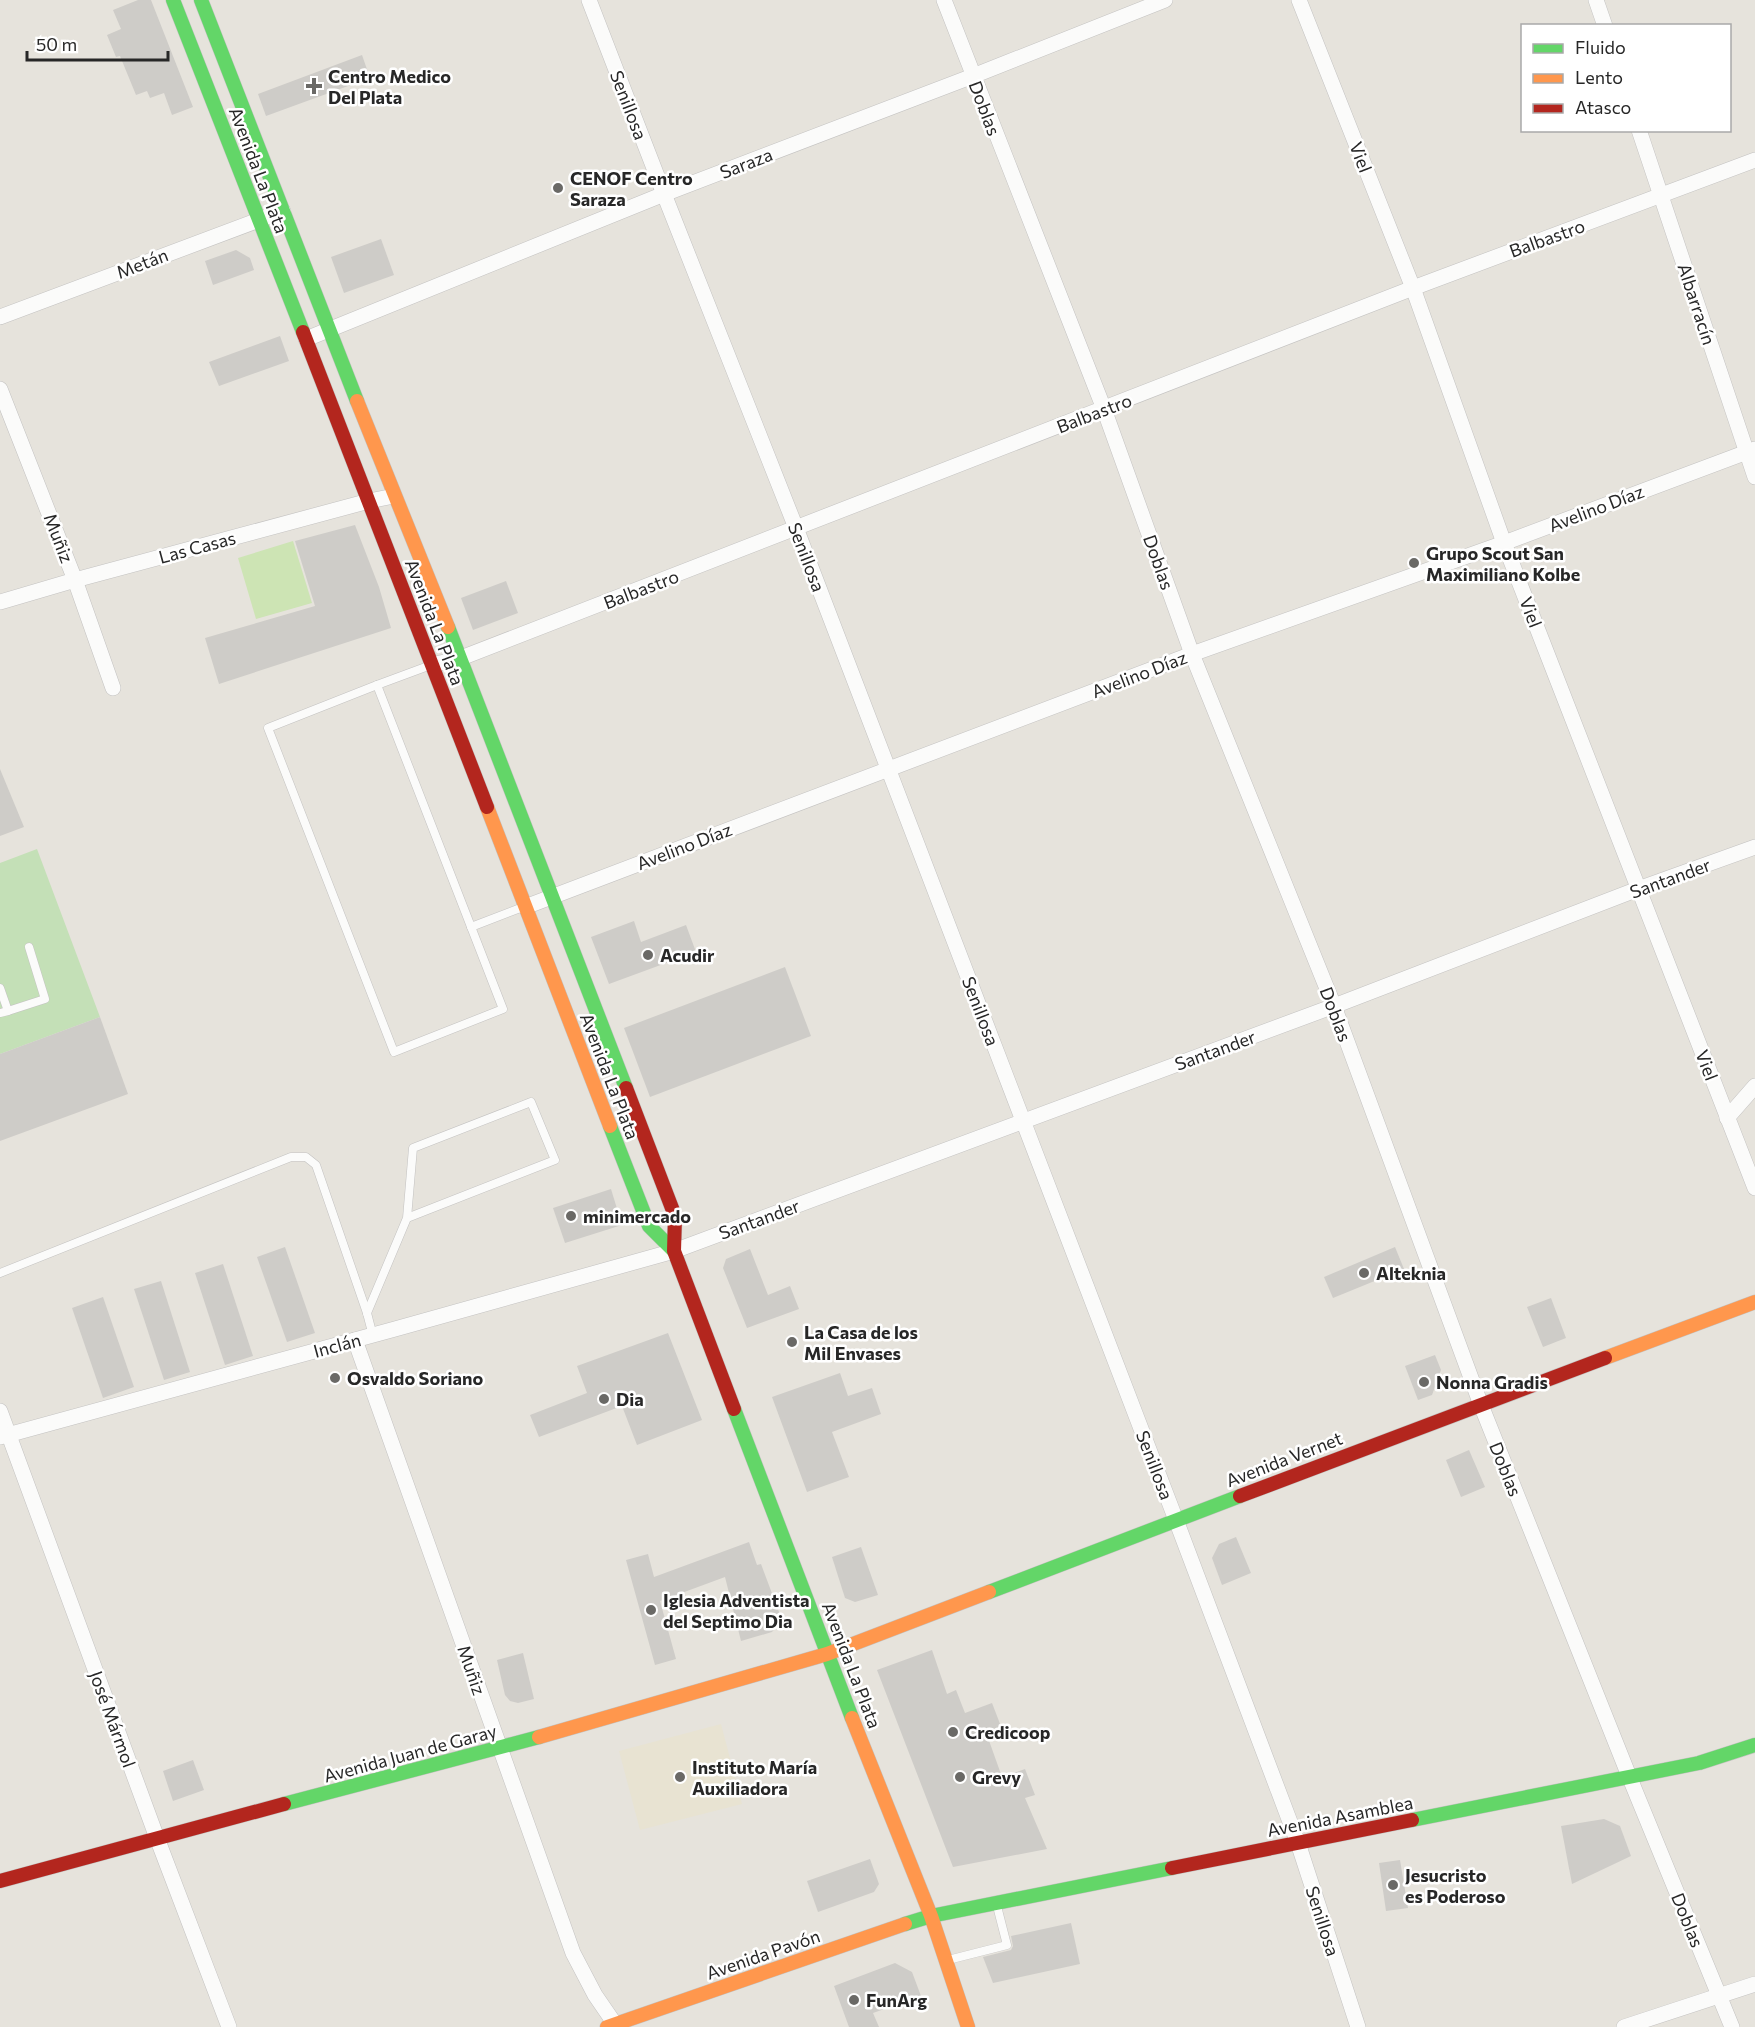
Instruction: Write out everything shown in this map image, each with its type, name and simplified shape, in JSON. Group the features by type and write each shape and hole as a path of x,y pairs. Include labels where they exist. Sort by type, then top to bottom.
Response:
{"main road":[{"name":"Avenida La Plata","path":"173,0 649,1226 674,1251"},
{"name":"Avenida La Plata","path":"201,0 394,496 461,658 675,1216 674,1251 827,1654 931,1916 968,2027"},
{"name":"Avenida Vernet","path":"827,1654 1755,1302"},
{"name":"Avenida Juan de Garay","path":"0,1881 499,1748 827,1654"},
{"name":"Avenida Asamblea","path":"931,1916 1698,1763 1755,1745"},
{"name":"Avenida Pavón","path":"613,2026 931,1916"}],"street":[{"name":"Senillosa","path":"589,0 796,528 1176,1520 1298,1843 1358,2027"},
{"name":"Doblas","path":"944,0 1104,409 1192,654 1334,1006 1481,1405 1732,2027"},
{"name":"Saraza","path":"306,339 664,194 1165,0"},
{"name":"Viel","path":"1299,0 1413,288 1504,543 1755,1188"},
{"path":"1596,0 1604,24"},
{"name":"Albarracín","path":"1640,132 1751,450 1755,477"},
{"name":"Balbastro","path":"432,665 461,658 1413,288 1755,160"},
{"name":"Metán","path":"0,317 283,211"},
{"name":"Muñiz","path":"0,389 75,580 113,688"},
{"name":"Avelino Díaz","path":"525,907 1192,654 1504,543 1751,450"},
{"name":"Las Casas","path":"0,602 394,496"},
{"name":"Santander","path":"674,1251 1755,847"},
{"path":"1727,1118 1755,1086"},
{"name":"Inclán","path":"4,1435 372,1336 674,1251"},
{"name":"Muñiz","path":"355,1340 573,1953 613,2026"},
{"name":"José Mármol","path":"0,1411 4,1435 229,2027"},
{"path":"1624,2027 1755,1984"}],"lane":[{"path":"377,685 503,1009 394,1052 268,728 377,685 432,665"},
{"path":"471,927 525,907"},
{"path":"0,988 4,1012 45,999 29,947"},
{"path":"367,1314 406,1218 413,1148 531,1102 555,1160 406,1218"},
{"path":"0,1273 291,1157 306,1157 316,1165 367,1314 372,1336"},
{"path":"946,1960 1007,1946 997,1903"}],"shaded area":[{"name":"Instituto María Auxiliadora","path":"721,1724 742,1804 640,1830 619,1751"}],"green space":[{"path":"293,541 312,603 256,619 238,558"},
{"path":"37,849 100,1017 0,1054 0,863"}],"building":[{"path":"138,0 151,0 193,107 172,115 164,93 150,98 147,91 136,95 120,56 116,57 107,35 121,29 113,10"},
{"name":"Centro Medico Del Plata","path":"362,55 370,78 266,116 258,94"},
{"path":"381,239 394,275 344,293 331,257"},
{"path":"236,250 250,258 254,270 213,285 205,261"},
{"path":"280,336 289,361 219,386 209,362"},
{"path":"355,525 379,587 391,628 219,684 205,638 315,606 295,541"},
{"path":"506,581 518,613 473,630 461,598"},
{"path":"0,769 24,827 0,836"},
{"name":"Acudir","path":"634,921 641,942 686,925 696,952 609,984 591,937"},
{"path":"785,967 811,1036 650,1097 624,1028"},
{"path":"100,1017 128,1094 0,1141 0,1054"},
{"path":"611,1189 622,1225 565,1243 553,1208"},
{"path":"285,1247 315,1333 287,1342 257,1257"},
{"name":"Alteknia","path":"1395,1247 1404,1269 1333,1298 1324,1277"},
{"path":"750,1249 768,1295 790,1286 799,1309 747,1328 723,1268 726,1259"},
{"path":"223,1264 253,1356 225,1365 195,1273"},
{"path":"161,1281 190,1372 164,1380 134,1289"},
{"path":"103,1297 134,1387 103,1398 72,1308"},
{"path":"1551,1298 1566,1338 1543,1347 1527,1307"},
{"path":"668,1333 702,1420 637,1445 622,1406 539,1437 530,1415 587,1393 577,1366"},
{"name":"Nonna Gradis","path":"1435,1355 1441,1370 1432,1395 1418,1400 1405,1366"},
{"path":"840,1373 848,1396 872,1388 881,1414 832,1432 849,1477 807,1492 772,1397"},
{"path":"1469,1450 1485,1487 1461,1497 1446,1460"},
{"path":"1236,1537 1251,1573 1222,1585 1212,1558 1219,1544"},
{"path":"749,1542 757,1565 761,1564 782,1620 772,1632 741,1641 725,1577 660,1601 676,1659 655,1665 626,1560 648,1554 654,1577"},
{"path":"861,1547 878,1595 855,1602 845,1598 832,1557"},
{"path":"932,1650 947,1694 956,1690 965,1713 992,1703 1002,1729 987,1735 1002,1777 1025,1769 1035,1795 1025,1798 1047,1849 953,1867 877,1670"},
{"path":"523,1653 534,1699 518,1703 510,1701 505,1695 497,1660"},
{"path":"193,1760 204,1790 173,1801 163,1771"},
{"path":"1604,1819 1620,1826 1631,1856 1572,1884 1561,1826"},
{"path":"870,1859 879,1884 874,1892 818,1912 807,1881"},
{"name":"Jesucristo es Poderoso","path":"1400,1860 1408,1908 1386,1911 1379,1863"},
{"path":"1071,1923 1080,1964 993,1983 983,1957 1011,1950 1013,1946 1011,1936"},
{"path":"895,1963 912,1972 921,1996 873,2013 879,2027 849,2027 834,1986"}],"traffic: fast":[{"path":"173,0 303,332"},
{"path":"201,0 357,401"},
{"path":"448,627 626,1088"},
{"path":"610,1126 649,1226 674,1251"},
{"path":"734,1409 852,1718"},
{"path":"989,1592 1240,1496"},
{"path":"284,1804 539,1737"},
{"path":"1412,1820 1699,1763 1755,1745"},
{"path":"905,1924 931,1916 1172,1868"}],"traffic: slow":[{"path":"357,401 448,627"},
{"path":"487,807 610,1126"},
{"path":"1605,1358 1755,1302"},
{"path":"539,1737 827,1654 989,1592"},
{"path":"852,1718 931,1916 968,2027"},
{"path":"607,2027 905,1924"}],"traffic: jam":[{"path":"303,332 487,807"},
{"path":"626,1088 675,1216 674,1251 734,1409"},
{"path":"1240,1496 1605,1358"},
{"path":"0,1881 284,1804"},
{"path":"1172,1868 1412,1820"}],"place":[{"name":"Centro Medico Del Plata","path":"314,86"},
{"name":"CENOF Centro Saraza","path":"558,188"},
{"name":"Grupo Scout San Maximiliano Kolbe","path":"1414,563"},
{"name":"Acudir","path":"648,955"},
{"name":"minimercado","path":"571,1216"},
{"name":"Alteknia","path":"1364,1273"},
{"name":"La Casa de los Mil Envases","path":"792,1342"},
{"name":"Osvaldo Soriano","path":"335,1378"},
{"name":"Nonna Gradis","path":"1424,1382"},
{"name":"Dia","path":"604,1399"},
{"name":"Iglesia Adventista del Septimo Dia","path":"651,1610"},
{"name":"Credicoop","path":"953,1732"},
{"name":"Instituto María Auxiliadora","path":"680,1777"},
{"name":"Grevy","path":"960,1777"},
{"name":"Jesucristo es Poderoso","path":"1393,1885"},
{"name":"FunArg","path":"854,2000"}]}
